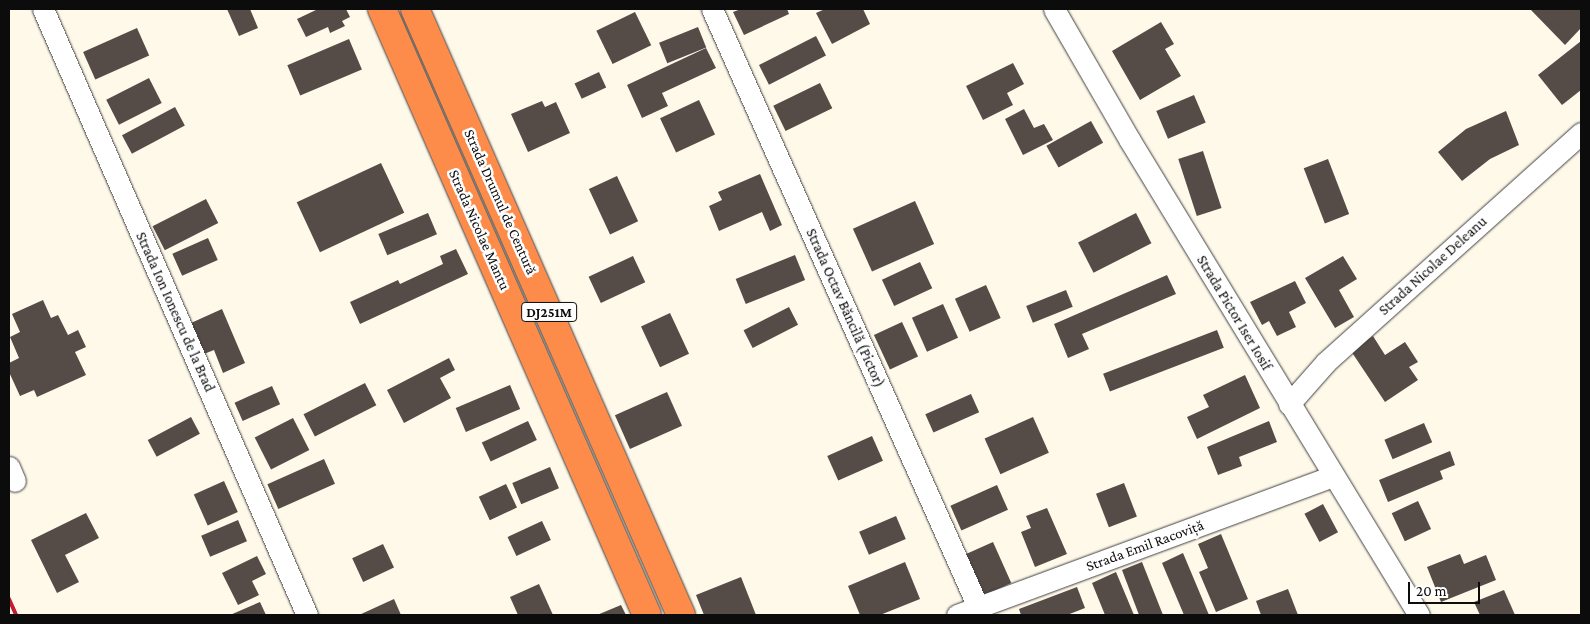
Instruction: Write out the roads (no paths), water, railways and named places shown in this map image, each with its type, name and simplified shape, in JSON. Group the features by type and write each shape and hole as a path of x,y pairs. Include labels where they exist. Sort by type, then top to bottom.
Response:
{"highway":[{"name":"Strada Nicolae Mantu","path":"382,9 647,615"},
{"name":"Strada Drumul de Centură","path":"416,9 680,615"}],"street":[{"name":"Strada Ion Ionescu de la Brad","path":"43,9 307,615"},
{"name":"Strada Octav Băncilă (Pictor)","path":"712,9 978,607"},
{"name":"Strada Pictor Iser Iosif","path":"1054,9 1332,476 1419,615"},
{"name":"Strada Nicolae Deleanu","path":"1289,404 1326,362 1581,133"},
{"name":"Strada Emil Racoviță","path":"957,615 1332,476"}],"railway":[{"path":"9,599 16,615"}]}
